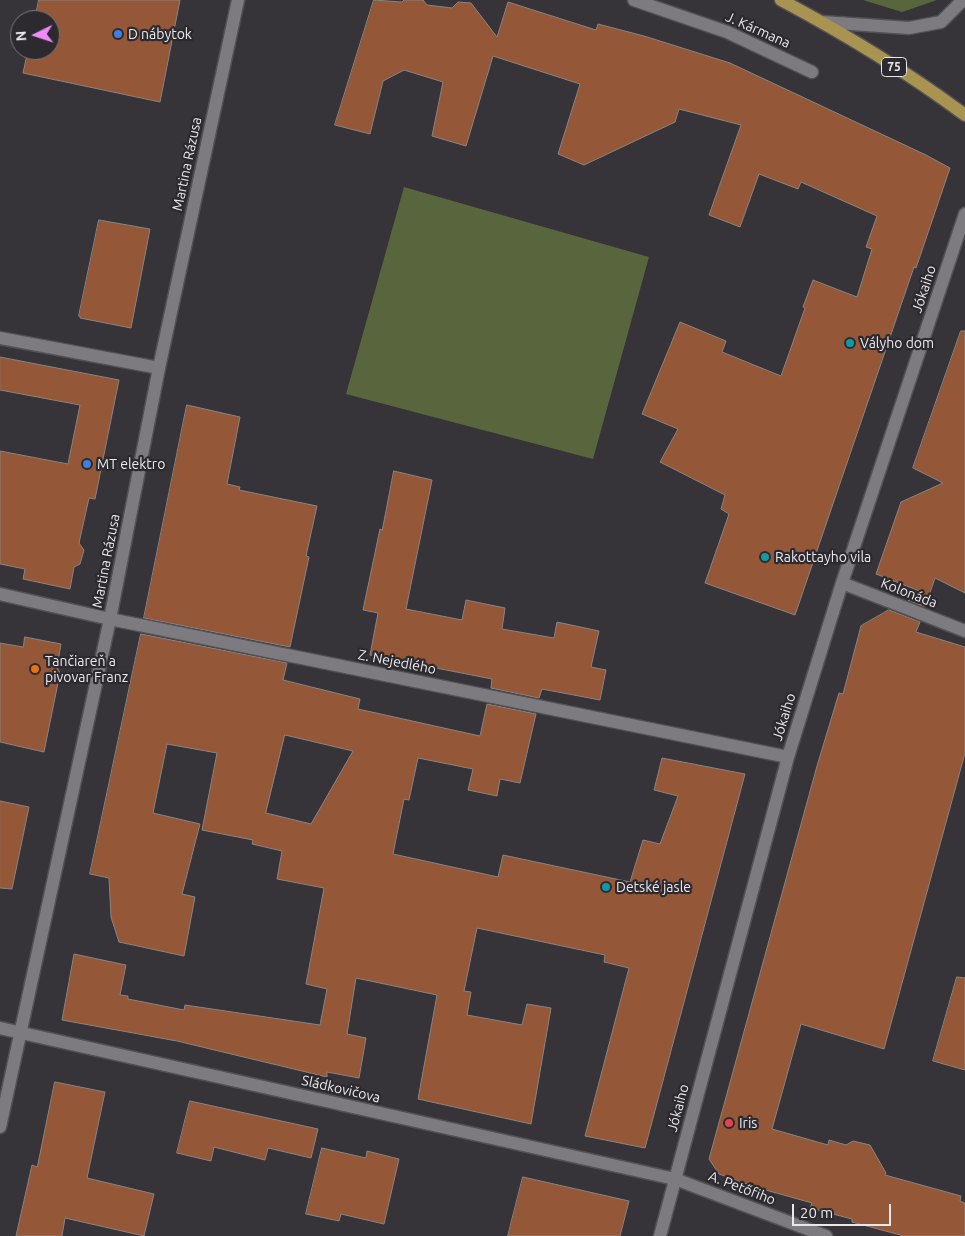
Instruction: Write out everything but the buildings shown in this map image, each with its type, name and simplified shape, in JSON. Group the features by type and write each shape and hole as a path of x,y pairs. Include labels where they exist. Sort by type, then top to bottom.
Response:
{"main road":[{"name":"75","path":"781,0 822,22 931,90 965,115"}],"street":[{"name":"Martina Rázusa","path":"0,1127 110,619 159,368 238,0"},
{"name":"J. Kármana","path":"634,0 727,32 812,72"},
{"path":"822,22 909,28 941,22 963,0"},
{"name":"Jókaiho","path":"660,1236 788,757 842,584 965,214"},
{"path":"0,338 159,368"},
{"name":"Kolonáda","path":"842,584 965,631"},
{"name":"Z. Nejedlého","path":"0,594 110,619 788,757"},
{"name":"Sládkovičova","path":"0,1028 675,1179"},
{"name":"A. Petőfiho","path":"675,1179 826,1236"}],"green space":[{"path":"863,0 937,0 902,12"},
{"path":"404,187 649,257 593,459 346,394"}],"place":[{"name":"D nábytok","path":"118,34"},
{"name":"Vályho dom","path":"850,343"},
{"name":"MT elektro","path":"87,464"},
{"name":"Rakottayho vila","path":"765,557"},
{"name":"Tančiareň a pivovar Franz","path":"35,669"},
{"name":"Detské jasle","path":"606,887"},
{"name":"Iris","path":"729,1123"}]}
